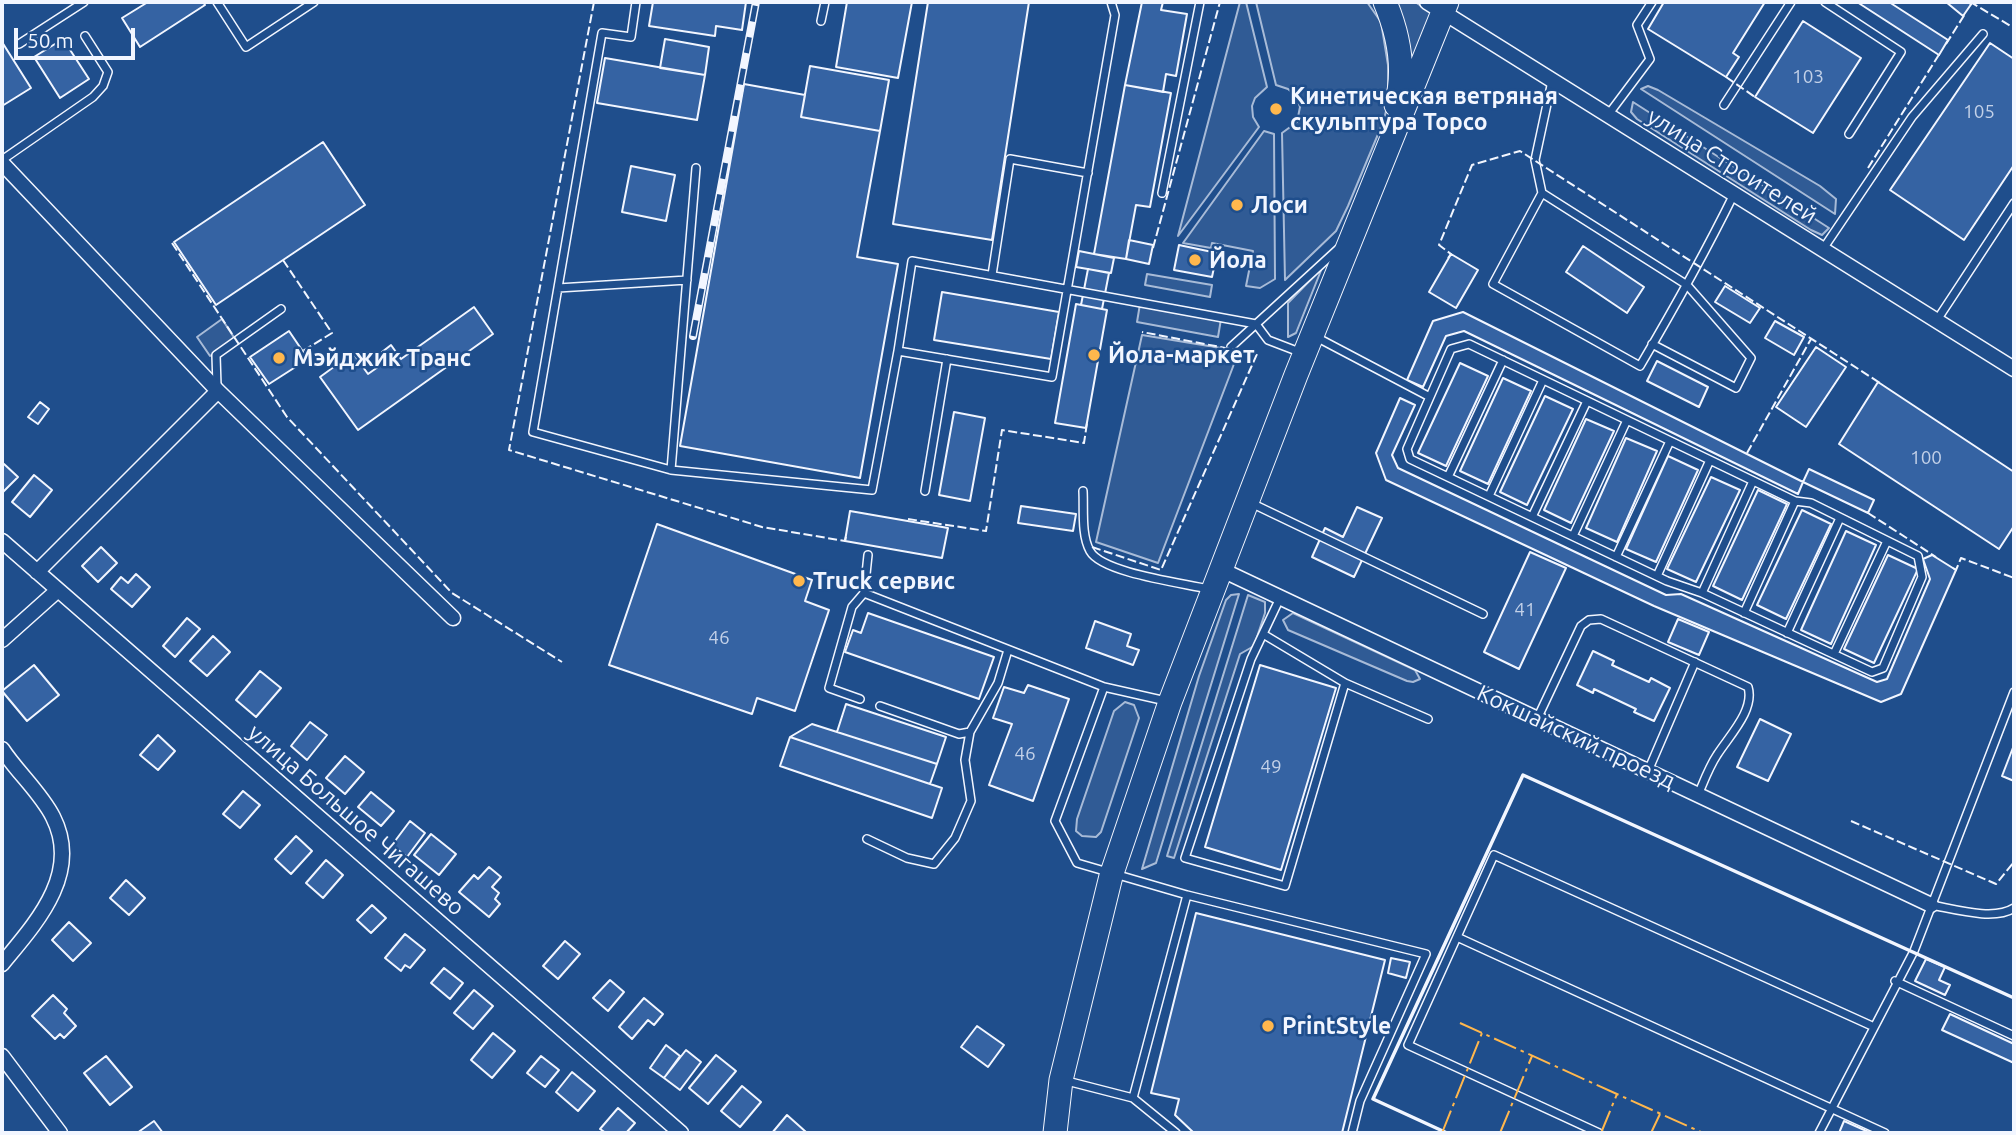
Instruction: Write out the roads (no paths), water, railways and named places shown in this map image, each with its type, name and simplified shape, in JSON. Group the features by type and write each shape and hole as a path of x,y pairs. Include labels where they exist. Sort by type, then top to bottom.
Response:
{"main road":[{"path":"1385,2 1399,37 1401,57 1393,140"},
{"path":"1055,1133 1061,1080 1111,876 1170,702 1308,345 1393,140 1439,5"}],"street":[{"name":"улица Строителей","path":"1439,5 1608,116 2014,367"},
{"path":"2,162 218,391 453,618"},
{"path":"37,572 218,391"},
{"name":"улица Большое Чигашево","path":"2,541 681,1133"},
{"name":"Кокшайский проезд","path":"1216,579 1280,597 1931,905"},
{"path":"2,640 58,590"},
{"path":"2,749 53,817 60,838 61,860 58,882 49,903 2,964"},
{"path":"2,1056 60,1133"}],"lane":[{"path":"19,44 84,2"},
{"path":"217,2 246,47 314,2"},
{"path":"636,2 631,37 602,33 533,432 671,470 872,490 912,261 1255,324 1268,340 1308,345 1428,396"},
{"path":"821,21 825,2"},
{"path":"898,351 1052,377 1115,15 1111,2"},
{"path":"1162,193 1200,2"},
{"path":"1608,116 1650,59 1636,25 1652,2"},
{"path":"1724,105 1791,2"},
{"path":"1825,2 1901,52 1849,134"},
{"path":"1823,249 1912,117 1983,34"},
{"path":"2,162 93,97 103,86 107,72 85,36"},
{"path":"1553,81 1535,160 1542,193 1493,284 1640,366 1687,285 1734,194"},
{"path":"992,275 1010,159 1088,173"},
{"path":"671,470 696,168"},
{"path":"1542,193 1687,285 1751,358 1736,388 1652,344"},
{"path":"1937,320 2014,203"},
{"path":"1231,348 1354,234"},
{"path":"558,288 687,280"},
{"path":"218,391 216,355 281,309"},
{"path":"1469,344 1503,360 1795,501 1811,503 1918,556 1923,578 1883,668 1871,672 1702,593 1657,576 1410,459 1407,449 1428,396 1451,349 1469,344"},
{"path":"925,491 947,359"},
{"path":"1448,477 1503,360"},
{"path":"1489,496 1543,380"},
{"path":"1532,517 1587,401"},
{"path":"1573,536 1627,420"},
{"path":"1616,557 1670,441"},
{"path":"1657,576 1710,460"},
{"path":"1702,593 1754,481"},
{"path":"1083,491 1084,522 1090,551 1105,565 1216,579"},
{"path":"1247,501 1483,614"},
{"path":"1744,612 1795,501"},
{"path":"1787,632 1840,518"},
{"path":"1834,654 1887,541"},
{"path":"860,699 829,688 852,607 864,593 868,555"},
{"path":"864,593 1104,687 1170,702"},
{"path":"1280,597 1251,659 1185,858 1285,886 1345,683"},
{"path":"1537,719 1581,626 1589,620 1601,620 1696,662 1748,687 1751,694 1745,710 1716,756 1698,795"},
{"path":"1263,634 1345,683 1428,719"},
{"path":"867,839 907,858 934,864 955,838 971,801 965,760 970,732 998,683 1008,650"},
{"path":"1647,771 1696,662"},
{"path":"1104,687 1055,821 1077,863 1111,876 1426,954 1360,1101 1352,1133"},
{"path":"1819,1133 1895,981 1914,951 2014,692"},
{"path":"880,706 959,734 970,732"},
{"path":"1599,1133 1408,1045 1494,855 1872,1026"},
{"path":"1133,1098 1187,895"},
{"path":"1931,905 2004,913 2014,908"},
{"path":"1457,937 1885,1133"},
{"path":"1895,981 2014,1036"},
{"path":"1061,1080 1133,1098 1176,1133"}],"railway":[{"path":"693,336 756,2"}],"place":[{"name":"Кинетическая ветряная скульптура Торсо","path":"1276,109"},
{"name":"Лоси","path":"1237,205"},
{"name":"Йола","path":"1195,260"},
{"name":"Йола-маркет","path":"1094,355"},
{"name":"Мэйджик Транс","path":"279,358"},
{"name":"Truck сервис","path":"799,581"},
{"name":"PrintStyle","path":"1268,1026"}]}
